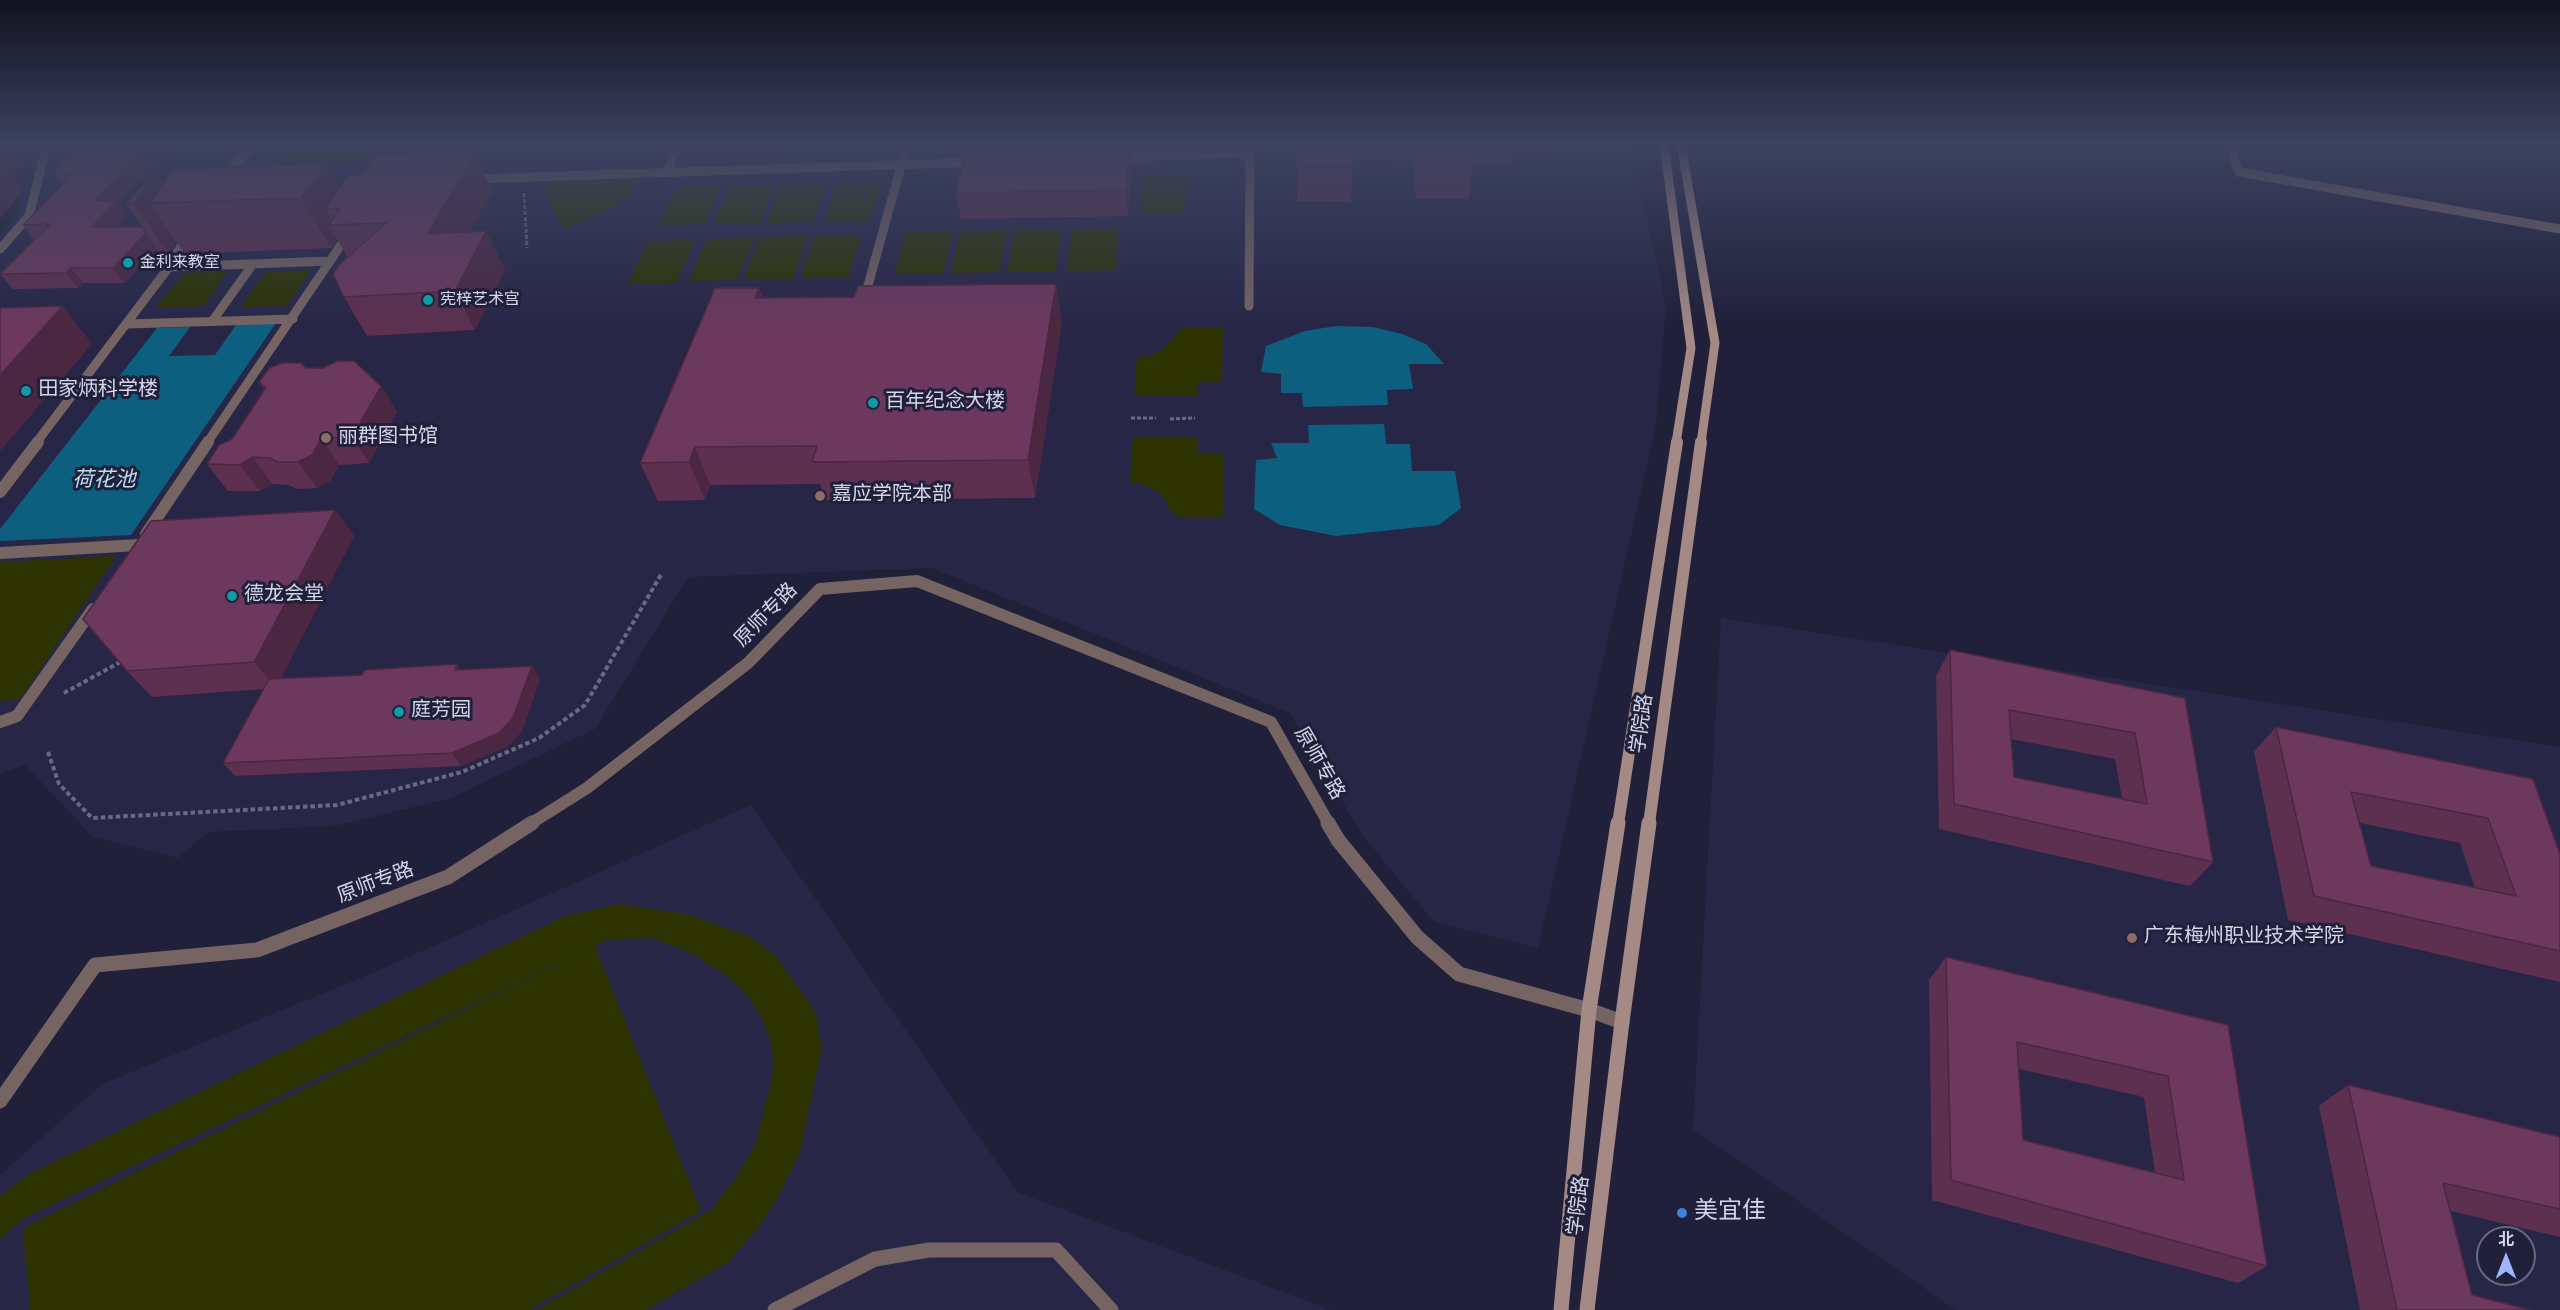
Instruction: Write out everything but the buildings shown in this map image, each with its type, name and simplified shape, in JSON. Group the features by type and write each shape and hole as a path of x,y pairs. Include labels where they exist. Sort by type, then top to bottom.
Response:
{"street":[{"path":"0,249 29,216 32,205"},
{"path":"860,313 891,205"},
{"path":"1250,205 1250,306"},
{"name":"学院路","path":"1561,1310 1589,1010 1691,348 1672,205"},
{"name":"学院路","path":"1587,1310 1622,1022 1715,343 1691,205"},
{"path":"2426,205 2560,229"},
{"path":"0,553 136,549 357,222"},
{"path":"0,492 169,267 191,228"},
{"path":"169,267 330,261"},
{"path":"213,320 253,264"},
{"path":"126,324 293,319"},
{"name":"原师专路","path":"0,1101 95,965 257,950 448,877 587,788 748,663 820,589 917,581 1271,722 1338,840 1417,937 1459,974 1589,1010 1622,1022"},
{"path":"0,722 17,716 98,602"},
{"path":"775,1310 875,1259 929,1250 1056,1250 1111,1310"}],"path":[{"path":"525,205 527,248"},
{"path":"1131,418 1156,418"},
{"path":"1170,418 1195,418"},
{"path":"48,752 59,784 92,818 337,806 462,772 539,738 585,705 662,573"},
{"path":"64,693 122,661"}],"shaded area":[{"name":"嘉应学院本部","path":"19,205 1644,205 1666,306 1656,425 1538,948 1434,922 1363,836 1290,713 932,568 688,577 595,729 451,798 335,826 208,832 178,858 93,837 25,765 0,774 0,236 15,219"},
{"name":"广东梅州职业技术学院","path":"1721,618 2560,747 2560,1310 1956,1310 1693,1129"},
{"path":"751,805 1017,1192 1331,1310 0,1310 0,1175 102,1084 368,975"}],"green space":[{"path":"550,205 618,205 565,229"},
{"path":"668,205 713,205 705,224 658,225"},
{"path":"721,205 767,205 759,224 713,224"},
{"path":"773,205 819,205 813,222 766,223"},
{"path":"830,205 875,205 870,221 824,222"},
{"path":"1140,205 1185,205 1185,213 1140,214"},
{"path":"1118,228 1115,270 1067,271 1072,229"},
{"path":"1007,230 999,272 951,273 960,231"},
{"path":"1015,230 1061,230 1056,271 1007,272"},
{"path":"953,231 943,273 895,274 906,232"},
{"path":"861,235 848,278 800,278 814,236"},
{"path":"807,236 793,279 744,279 760,237"},
{"path":"754,238 737,280 689,281 707,239"},
{"path":"695,240 676,283 628,284 648,241"},
{"path":"311,270 287,305 241,307 266,272"},
{"path":"228,271 203,306 156,308 184,273"},
{"path":"1187,327 1223,327 1222,381 1198,381 1197,395 1134,396 1137,358 1152,355 1166,347 1179,331"},
{"path":"1198,437 1198,453 1224,453 1223,518 1182,518 1173,514 1161,494 1146,485 1130,482 1133,438"},
{"path":"116,556 20,699 0,701 0,562"},
{"path":"619,904 686,914 749,936 776,956 816,1013 822,1048 800,1152 777,1199 758,1228 727,1263 646,1310 537,1310 711,1210 735,1179 755,1146 774,1069 771,1043 762,1018 748,996 729,977 692,953 652,938 608,939 595,946 701,1211 529,1310 30,1310 23,1228 588,949 24,1218 0,1239 0,1196 29,1174 565,916"}],"water":[{"name":"荷花池","path":"276,323 131,535 0,541 0,529 157,328 190,327 169,356 215,355 236,325"},
{"path":"1336,326 1373,327 1402,334 1426,344 1444,364 1409,364 1413,389 1387,390 1388,405 1303,407 1302,393 1281,393 1281,374 1261,372 1266,346 1305,331"},
{"path":"1384,424 1386,444 1410,444 1412,471 1455,471 1461,508 1439,525 1336,536 1280,525 1254,509 1256,460 1277,458 1271,443 1309,443 1308,425"}],"place":[{"name":"金利来教室","path":"128,263"},
{"name":"宪梓艺术宫","path":"428,300"},
{"name":"田家炳科学楼","path":"26,391"},
{"name":"百年纪念大楼","path":"873,403"},
{"name":"丽群图书馆","path":"326,438"},
{"name":"嘉应学院本部","path":"820,496"},
{"name":"德龙会堂","path":"232,596"},
{"name":"庭芳园","path":"399,712"},
{"name":"广东梅州职业技术学院","path":"2132,938"},
{"name":"美宜佳","path":"1682,1213"}]}
